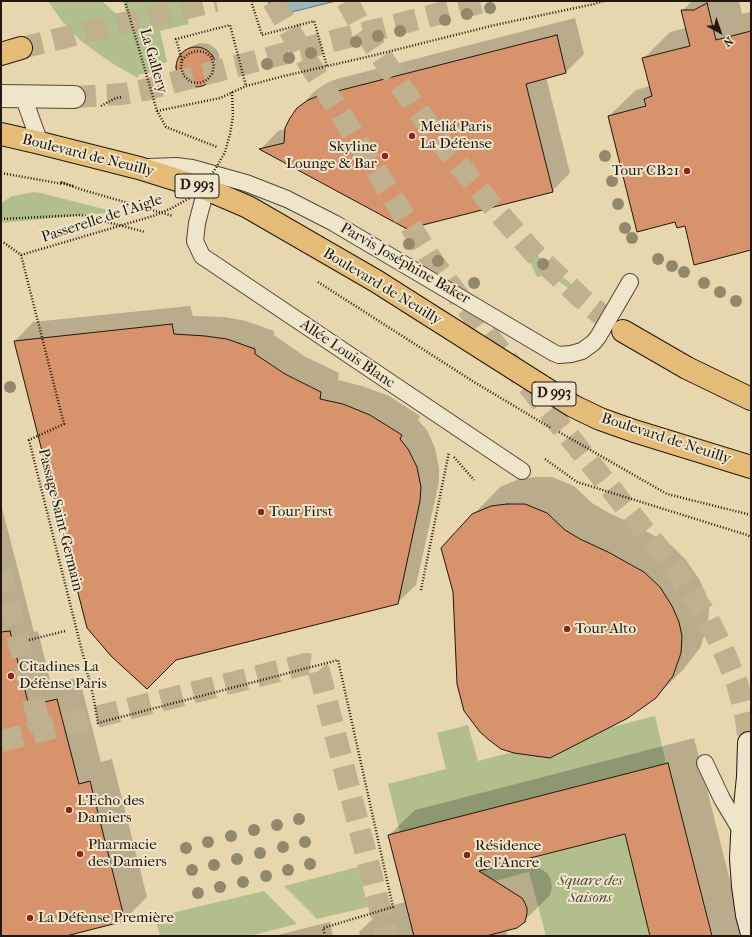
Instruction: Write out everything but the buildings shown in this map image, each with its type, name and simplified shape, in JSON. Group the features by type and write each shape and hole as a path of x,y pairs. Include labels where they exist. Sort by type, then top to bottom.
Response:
{"main road":[{"path":"1,96 74,97"},
{"name":"Boulevard de Neuilly","path":"1,134 139,168 206,189 248,207 369,278 573,406 600,419 634,431 751,467"},
{"path":"623,331 687,368 751,399"},
{"path":"749,743 748,778 741,859 747,915 751,930"}],"lane":[{"path":"23,96 40,143"},
{"name":"Parvis Joséphine Baker","path":"139,168 176,166 192,168 246,183 287,199 334,222 559,355 565,355 582,350 598,337 630,282"},
{"name":"Allée Louis Blanc","path":"206,189 195,241 202,256 522,471"},
{"path":"705,763 722,799 740,829 742,836"}],"path":[{"name":"La Gallery","path":"125,1 157,111 220,98 246,86 284,76 495,25 604,1"},
{"path":"251,1 262,35 314,21 327,66"},
{"path":"182,60 188,54 196,50 204,52 211,57 214,66 212,74 207,80 199,83 191,82 184,76 181,68 182,60 176,39 230,25 246,86"},
{"name":"Passerelle de l'Aigle","path":"21,255 153,216 188,199 205,183 225,152 233,116 232,92"},
{"path":"157,111 166,127 210,144"},
{"path":"1,173 39,179 73,186 60,182 198,223"},
{"path":"1,219 81,215 145,232"},
{"path":"1,242 21,255"},
{"name":"Passage Saint-Germain","path":"21,255 64,424 29,440 93,695 98,723 338,660 393,907 323,928 325,936"},
{"path":"421,590 449,452"},
{"path":"539,455 577,482 751,537"},
{"path":"29,640 64,631"}],"green space":[{"path":"48,1 102,1 123,20 128,18 123,1 183,1 189,24 160,31 167,62 150,67 151,72 138,75 138,78 113,64 81,41 61,20"},
{"path":"34,192 115,212 1,223 1,203 12,196"},
{"path":"532,251 575,287 568,288 549,274 537,277 527,255"},
{"path":"655,716 666,763 400,832 388,784 446,769 437,733 468,725 478,761"},
{"name":"Square des Saisons","path":"625,834 650,936 546,936 529,872 464,889 461,876"},
{"path":"358,867 368,907 317,919 284,886"},
{"path":"264,891 297,924 249,936 160,936 155,917"}],"water":[{"path":"268,1 336,1 272,17"}],"tunnel":[{"path":"21,48 216,1"},
{"path":"273,1 307,60 431,259 482,328 676,570 706,615 722,647 737,683 746,719 749,743"},
{"path":"347,1 358,21 403,89 443,145 490,203 534,253 580,297 623,331"},
{"path":"74,97 122,94 144,90 487,1"},
{"path":"1,571 39,722 38,728 32,733"},
{"path":"1,741 306,664 314,665 319,671 387,936"}],"place":[{"name":"Meliá Paris La Défense","path":"412,136"},
{"name":"Skyline Lounge & Bar","path":"385,156"},
{"name":"Tour CB21","path":"687,171"},
{"name":"Tour First","path":"261,512"},
{"name":"Tour Alto","path":"567,629"},
{"name":"Citadines La Défense Paris","path":"11,676"},
{"name":"L'Echo des Damiers","path":"69,810"},
{"name":"Pharmacie des Damiers","path":"80,854"},
{"name":"Résidence de l'Ancre","path":"467,855"},
{"name":"La Défense Première","path":"30,918"}]}
